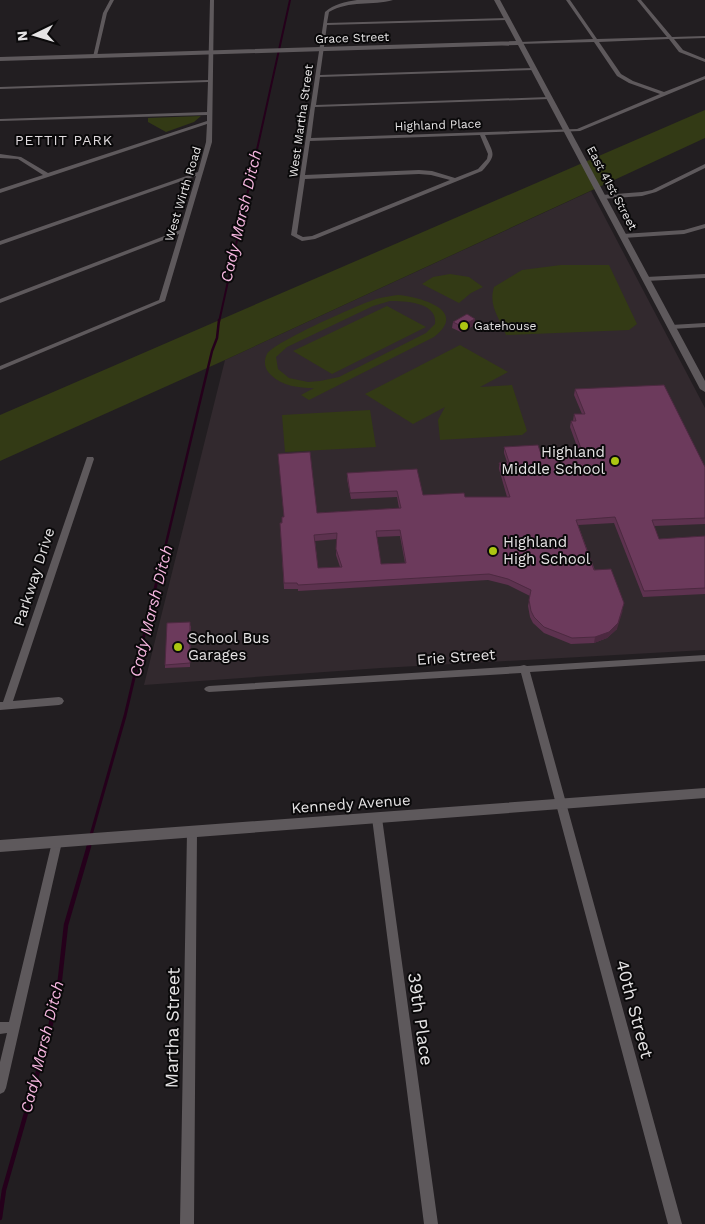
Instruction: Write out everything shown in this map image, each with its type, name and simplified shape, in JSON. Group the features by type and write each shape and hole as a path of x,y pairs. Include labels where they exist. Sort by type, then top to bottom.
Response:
{"street":[{"path":"95,56 104,13 112,0"},
{"name":"West Wirth Road","path":"0,368 162,301 209,142 212,0"},
{"name":"West Martha Street","path":"302,239 294,235 328,9 351,1 391,0"},
{"name":"East 41st Street","path":"497,0 646,279 704,383"},
{"path":"568,0 624,79 665,94"},
{"path":"639,0 681,51 705,61"},
{"path":"326,24 507,19"},
{"name":"Grace Street","path":"0,59 705,37"},
{"path":"318,76 534,69"},
{"path":"567,130 578,130 705,77"},
{"path":"0,88 211,81"},
{"path":"314,106 550,98"},
{"path":"0,120 210,113"},
{"path":"0,190 210,122"},
{"name":"Highland Place","path":"309,140 567,130"},
{"path":"302,239 313,238 480,170 490,159 482,133"},
{"path":"0,156 19,158 47,175"},
{"path":"602,197 642,194 705,166"},
{"path":"303,177 419,172 432,173 454,180"},
{"path":"0,243 199,173"},
{"path":"623,236 684,232 705,226"},
{"path":"0,301 182,232"},
{"path":"646,279 705,276"},
{"path":"672,326 705,325"},
{"name":"Parkway Drive","path":"4,705 90,459"},
{"name":"Erie Street","path":"209,689 705,658"},
{"path":"524,668 561,804"},
{"path":"4,705 59,701"},
{"name":"Kennedy Avenue","path":"0,846 705,793"},
{"name":"40th Street","path":"561,804 675,1224"},
{"name":"39th Place","path":"377,818 430,1224"},
{"name":"Martha Street","path":"187,1224 192,832"},
{"path":"0,1088 57,842"},
{"path":"0,1028 14,1027"}],"shaded area":[{"path":"591,191 705,408 705,650 381,668 144,685 225,360"}],"green space":[{"path":"705,110 705,138 225,360 0,461 0,415"},
{"name":"PETTIT PARK","path":"201,116 194,122 166,132 148,122 148,118"},
{"path":"561,265 609,265 637,324 629,330 506,335 492,301 494,287 522,270"},
{"path":"450,274 469,277 483,287 471,293 459,303 422,284 433,277"},
{"path":"398,295 428,302 444,312 446,319 443,328 434,337 309,400 301,395 314,388 285,384 275,379 267,371 265,363 267,354 284,341 317,324 366,303 379,298","holes":["390,301 412,302 426,307 435,317 435,324 426,333 339,377 308,382 289,378 278,369 276,357 287,347 373,306"]},
{"path":"387,306 426,327 332,374 293,351"},
{"path":"460,345 508,372 480,387 512,385 527,431 522,435 440,440 438,420 445,407 413,424 365,394"},
{"path":"370,410 376,447 285,452 282,415"}],"building":[{"path":"467,314 475,319 461,326 453,322"},
{"name":"Highland High School","path":"664,385 705,467 705,518 652,520 659,539 705,536 705,588 644,591 615,517 576,520 594,570 611,569 624,603 618,623 609,632 595,637 572,638 544,627 531,611 529,600 531,590 508,579 489,574 298,585 297,583 284,583 280,523 282,523 282,517 284,517 278,454 310,452 317,513 401,508 397,491 350,493 347,473 417,469 423,495 464,493 465,497 510,497 499,463 509,462 504,447 538,445 542,457 583,454 571,421 576,421 574,414 585,414 575,389","holes":["400,530 406,563 381,564 376,531","337,533 336,549 342,567 318,568 314,535"]},
{"name":"School Bus Garages","path":"190,622 190,663 165,665 167,623"}],"waterway":[{"name":"Cady Marsh Ditch","path":"219,322 290,0"},
{"name":"Cady Marsh Ditch","path":"164,552 212,351 217,338 219,320"},
{"name":"Cady Marsh Ditch","path":"91,835 125,716 164,551"},
{"name":"Cady Marsh Ditch","path":"88,847 90,841"},
{"name":"Cady Marsh Ditch","path":"0,1218 4,1190 49,1033 60,979 66,925 89,846"}],"place":[{"name":"Gatehouse","path":"464,326"},
{"name":"Highland Middle School","path":"615,461"},
{"name":"Highland High School","path":"493,551"},
{"name":"School Bus Garages","path":"178,647"}],"district":[{"name":"PETTIT PARK","path":"64,140"}]}
